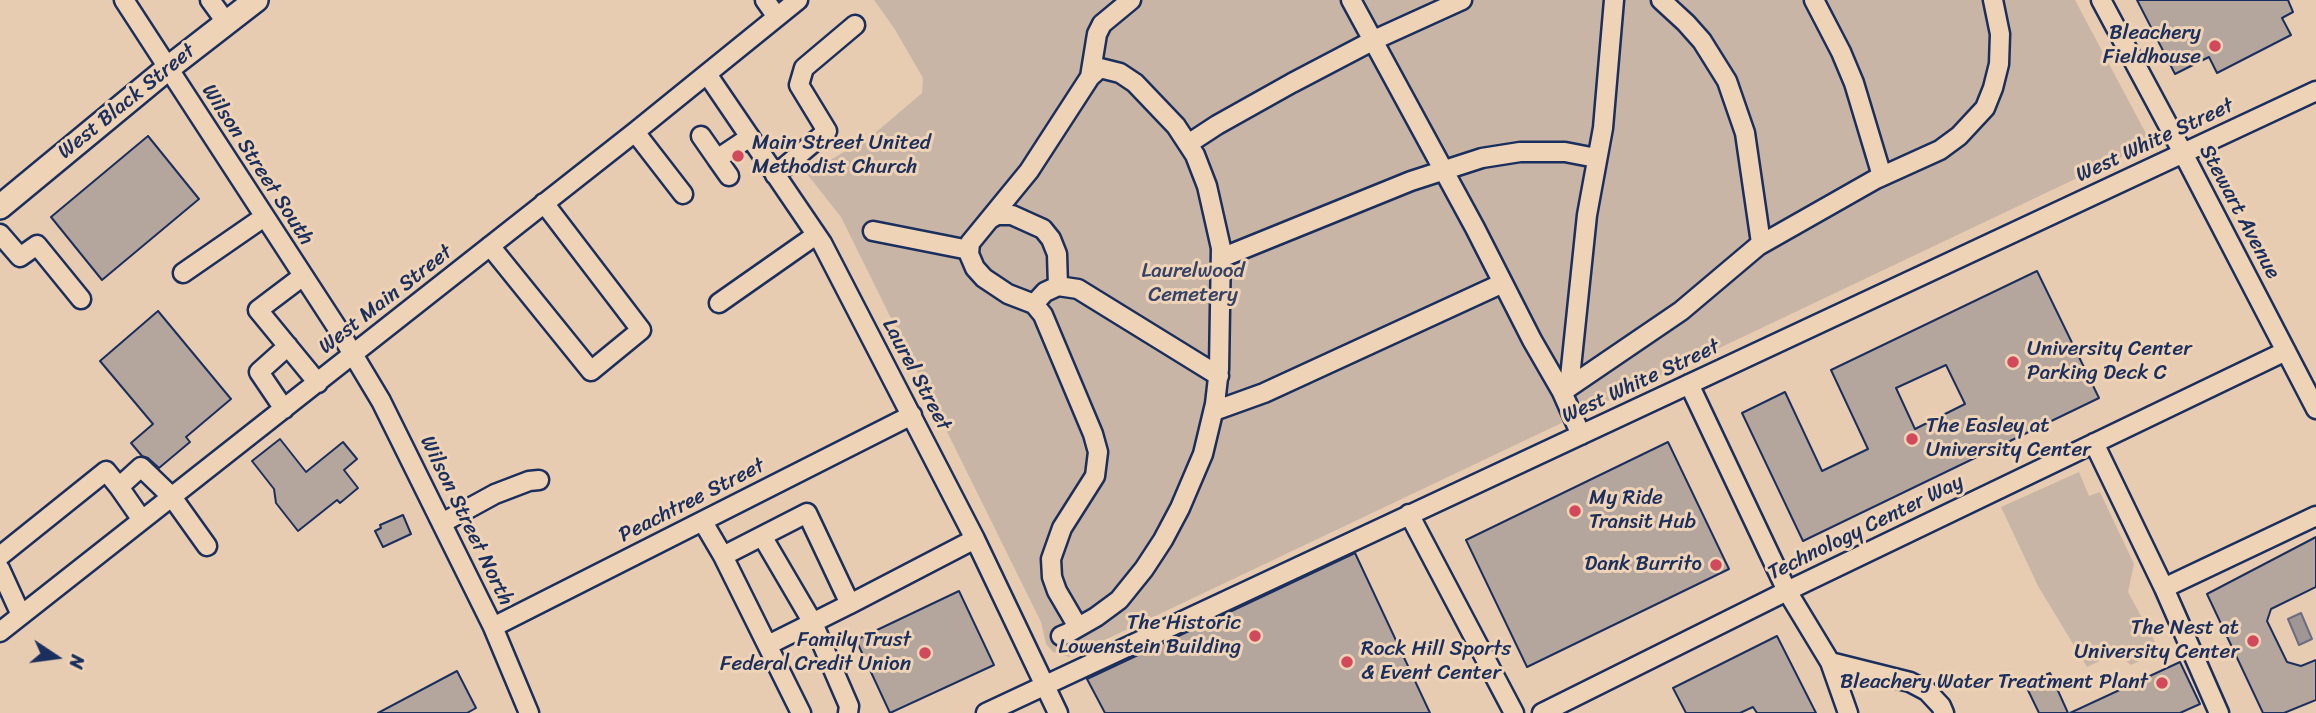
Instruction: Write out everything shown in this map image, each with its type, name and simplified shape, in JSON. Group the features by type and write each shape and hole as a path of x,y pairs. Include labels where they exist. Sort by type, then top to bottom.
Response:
{"main road":[{"name":"West Black Street","path":"0,207 167,69 256,0"}],"street":[{"name":"Wilson Street South","path":"124,0 353,354"},
{"path":"210,0 226,22"},
{"path":"765,0 777,17"},
{"name":"West Main Street","path":"0,632 635,132 798,0"},
{"path":"1090,77 1097,34 1102,24 1131,0"},
{"path":"1351,0 1503,283 1565,390 1581,435"},
{"path":"1188,144 1253,105 1374,40 1462,0"},
{"path":"1565,390 1587,215 1602,128 1614,0"},
{"path":"1661,0 1702,41 1727,80 1745,133 1761,243"},
{"path":"1814,0 1854,83 1882,176"},
{"path":"1565,390 1681,311 1761,243 1882,176 1940,150 1959,136 1984,108 1993,88 1999,64 2000,34 1993,0"},
{"name":"Stewart Avenue","path":"2101,0 2316,409"},
{"path":"775,175 827,131 799,85 804,68 855,25"},
{"path":"1061,636 1078,627 1119,600 1144,569 1169,529 1194,479 1203,454 1214,411 1219,376 1221,258 1215,216 1207,186 1195,155 1176,125 1135,83 1120,73 1100,68 1090,77 1029,171 970,243 969,250 975,268 984,278 996,287 1034,303 1043,315 1085,410 1098,452 1095,476 1062,528 1051,559 1052,577 1057,591 1078,627"},
{"name":"Laurel Street","path":"707,74 816,235 975,539 1058,713"},
{"name":"West White Street","path":"986,713 2316,91"},
{"path":"635,132 683,194"},
{"path":"701,136 729,176"},
{"path":"717,159 750,137"},
{"path":"1221,258 1443,169 1482,158 1520,152 1565,152 1596,158"},
{"path":"490,246 591,371 641,330 544,203"},
{"path":"990,219 997,215 1012,215 1043,229 1057,254 1058,286"},
{"path":"183,273 264,217"},
{"path":"873,231 969,250"},
{"path":"0,234 20,257 37,246 81,299"},
{"path":"719,303 816,235"},
{"path":"303,276 258,310 318,383"},
{"path":"1214,411 1264,393 1503,283"},
{"path":"1034,303 1045,292 1058,286 1068,286 1088,293 1183,356 1219,376"},
{"path":"284,409 259,372 288,346"},
{"name":"Technology Center Way","path":"1542,713 2286,351"},
{"name":"Wilson Street North","path":"353,354 381,401 493,627 529,713"},
{"path":"1689,384 1787,592 1830,662 1847,705 1876,675"},
{"name":"Peachtree Street","path":"493,627 912,415"},
{"path":"2094,443 2164,588 2219,713"},
{"path":"119,488 141,467 172,497 207,546"},
{"path":"0,556 106,471 142,520"},
{"path":"442,523 495,494 539,480"},
{"path":"723,556 807,513 850,604"},
{"path":"1409,514 1514,713"},
{"path":"2164,588 2316,516"},
{"path":"703,522 723,556 801,713"},
{"path":"762,536 813,622 849,706 848,713"},
{"path":"768,645 975,539"},
{"path":"0,569 21,615"},
{"path":"1830,662 1910,682 1927,691 1944,713"}],"green space":[{"name":"Laurelwood Cemetery","path":"874,0 2075,0 2151,143 1069,657 1053,652 1046,644 1041,622 841,217 807,174 874,134 922,93 923,78"},
{"path":"2079,472 2089,496 2100,492 2134,564 2128,592 2160,651 2131,665 2116,653 2087,667 2038,586 2001,507"}],"shaded area":[{"path":"2301,613 2312,639 2299,645 2288,619"}],"building":[{"name":"Bleachery Fieldhouse","path":"2137,0 2288,0 2293,12 2282,18 2291,35 2217,73 2209,57 2175,74"},
{"path":"148,136 199,199 102,280 51,217"},
{"path":"2037,271 2099,398 1803,541 1742,413 1785,392 1822,471 1868,449 1831,370","holes":["1946,365 1965,404 1915,429 1896,388"]},
{"path":"158,311 231,399 186,437 190,442 159,468 142,456 131,443 153,424 100,361"},
{"path":"280,439 306,472 343,442 357,459 344,470 358,488 340,503 337,500 298,531 276,503 274,489 252,461"},
{"path":"1668,442 1729,569 1527,667 1466,540"},
{"path":"403,515 411,534 383,547 375,531 381,528 380,525"},
{"name":"The Nest at University Center","path":"2316,537 2316,587 2271,609 2267,621 2287,662 2301,666 2316,660 2316,700 2284,713 2263,713 2207,594"},
{"name":"The Historic Lowenstein Building","path":"1355,553 1430,713 1105,713 1087,679"},
{"name":"Family Trust Federal Credit Union","path":"959,591 994,665 890,713 856,640"},
{"path":"1777,636 1816,713 1757,713 1753,707 1740,713 1686,713 1673,688"},
{"name":"Bleachery Water Treatment Plant","path":"2180,662 2200,704 2180,713 2070,713"},
{"path":"457,671 476,708 467,713 378,713"},
{"name":"Bleachery Water Treatment Plant","path":"2050,673 2068,713 2039,713 2025,684"}],"place":[{"name":"Bleachery Fieldhouse","path":"2215,46"},
{"name":"Main Street United Methodist Church","path":"738,156"},
{"name":"University Center Parking Deck C","path":"2013,362"},
{"name":"The Easley at University Center","path":"1912,439"},
{"name":"My Ride Transit Hub","path":"1575,511"},
{"name":"Dank Burrito","path":"1716,565"},
{"name":"The Historic Lowenstein Building","path":"1255,636"},
{"name":"The Nest at University Center","path":"2253,641"},
{"name":"Family Trust Federal Credit Union","path":"925,653"},
{"name":"Rock Hill Sports & Event Center","path":"1347,662"},
{"name":"Bleachery Water Treatment Plant","path":"2162,683"}]}
